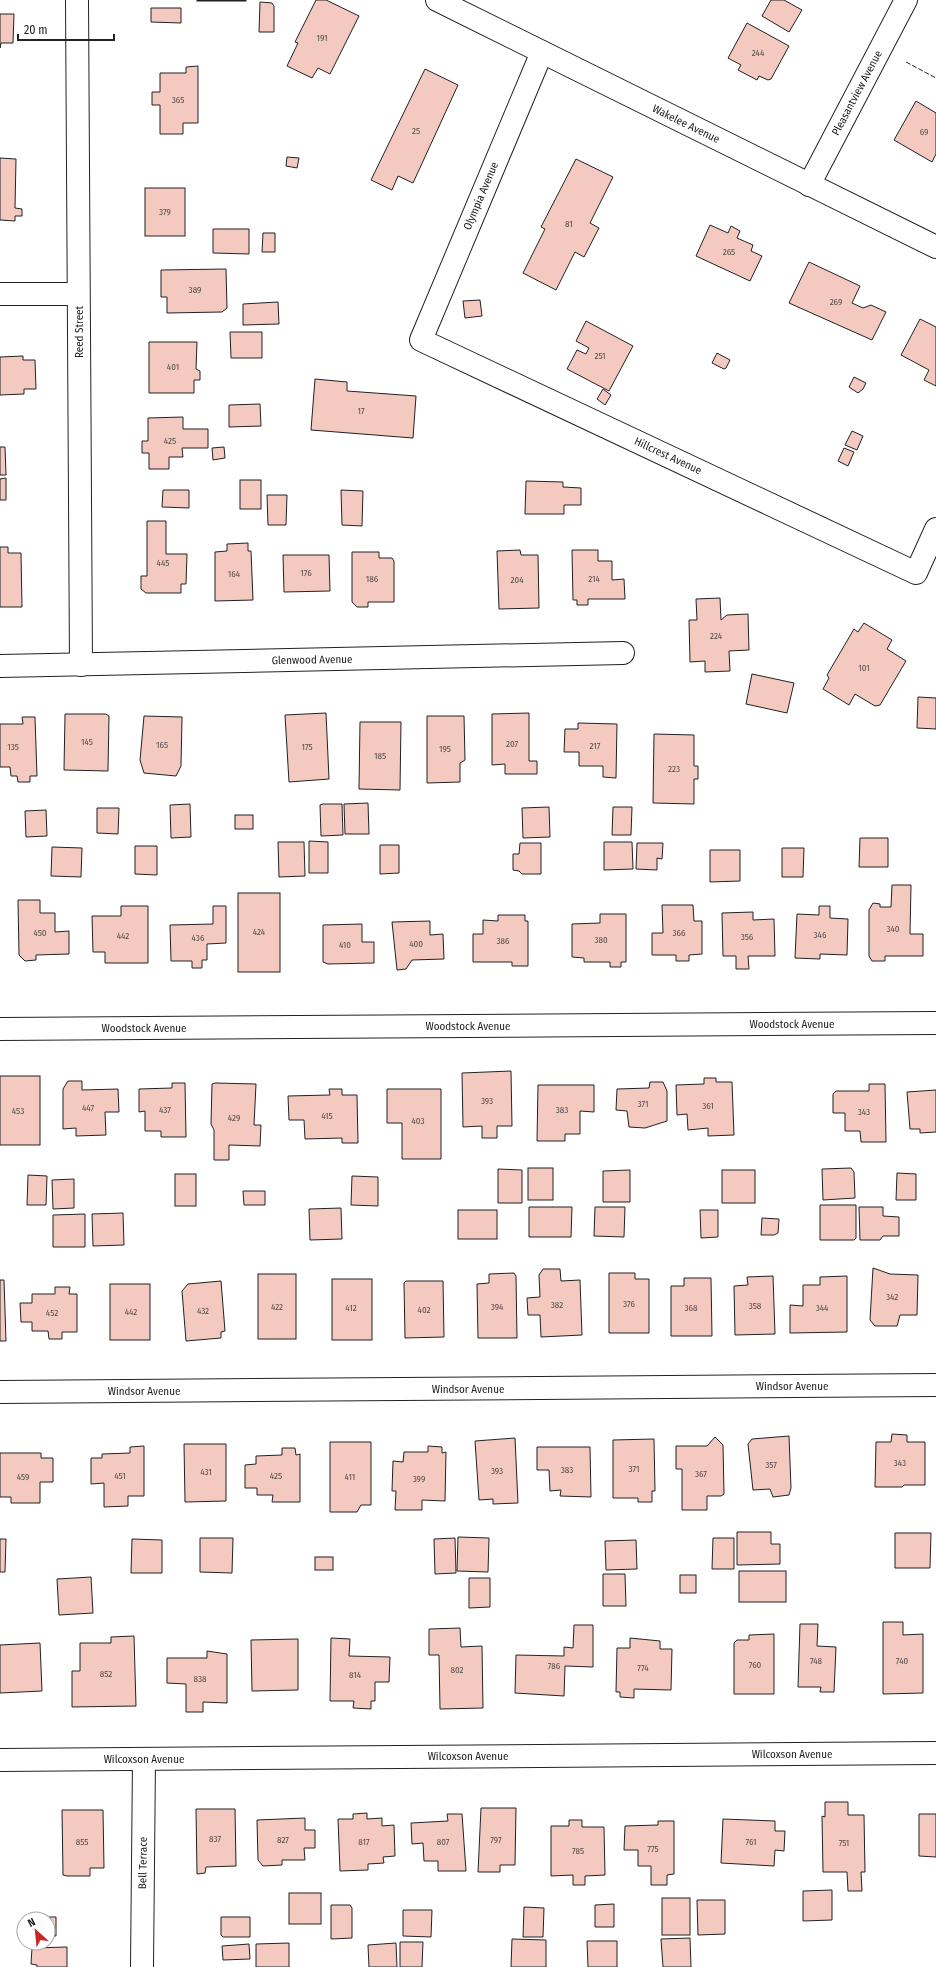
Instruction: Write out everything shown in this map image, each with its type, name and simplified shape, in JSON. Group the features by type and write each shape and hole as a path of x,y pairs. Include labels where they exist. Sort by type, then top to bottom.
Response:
{"street":[{"name":"Reed Street","path":"77,0 81,665"},
{"name":"Wakelee Avenue","path":"437,0 936,248"},
{"name":"Pleasantview Avenue","path":"809,185 906,0"},
{"name":"Olympia Avenue","path":"421,340 542,52"},
{"path":"0,294 78,294"},
{"name":"Hillcrest Avenue","path":"421,340 916,573 936,529"},
{"name":"Glenwood Avenue","path":"0,666 623,653"},
{"name":"Woodstock Avenue","path":"0,1029 936,1023"},
{"name":"Windsor Avenue","path":"0,1392 936,1385"},
{"name":"Wilcoxson Avenue","path":"0,1760 936,1753"},
{"name":"Bell Terrace","path":"142,1967 144,1759"}],"building":[{"path":"246,0 246,1 197,1"},
{"path":"316,0 326,0 359,16 330,74 318,68 312,78 287,66 298,43 295,42"},
{"path":"771,0 784,0 802,10 789,32 762,16"},
{"path":"260,2 272,3 274,6 274,32 259,32"},
{"path":"151,8 181,8 181,23 151,22"},
{"path":"0,14 14,14 13,43 1,43 0,48"},
{"path":"747,23 789,46 771,79 768,80 759,76 757,80 738,70 741,65 728,58"},
{"path":"198,66 198,123 183,123 183,134 160,134 160,105 152,105 152,92 160,92 160,73 186,73 186,67"},
{"path":"425,69 458,85 413,183 398,176 392,190 371,180"},
{"path":"916,101 936,113 936,154 932,162 894,140"},
{"path":"287,157 299,158 297,168 286,166"},
{"path":"0,158 16,159 15,208 22,209 22,216 15,216 15,221 0,220"},
{"path":"576,159 613,177 590,223 599,228 584,257 575,252 556,290 523,273 545,229 541,227"},
{"path":"145,188 185,188 185,236 145,236"},
{"path":"710,225 728,233 731,226 740,231 737,238 753,245 751,251 762,256 750,281 696,256"},
{"path":"213,229 249,229 249,254 213,253"},
{"path":"263,233 275,233 275,252 262,252"},
{"path":"809,262 860,286 852,303 863,308 871,305 886,312 872,340 789,303"},
{"path":"226,269 227,308 222,312 167,313 167,297 161,297 161,270"},
{"path":"480,300 482,316 465,318 463,301"},
{"path":"278,302 279,324 243,325 243,304"},
{"path":"920,319 936,327 936,386 924,380 929,370 901,355"},
{"path":"586,321 633,346 609,391 567,369 577,350 586,354 589,348 576,341"},
{"path":"230,332 262,332 262,358 231,358"},
{"path":"149,342 197,342 196,369 200,371 200,380 194,380 194,393 149,393"},
{"path":"717,353 730,360 726,368 724,369 712,363"},
{"path":"23,356 23,360 35,360 36,389 24,389 24,394 0,395 0,357"},
{"path":"854,377 866,383 863,389 858,393 849,387"},
{"path":"315,379 347,382 347,391 416,396 413,438 311,430"},
{"path":"603,389 611,395 605,405 597,399"},
{"path":"260,404 261,426 229,427 229,405"},
{"path":"183,417 183,429 208,429 208,448 182,448 183,457 169,457 169,469 149,469 149,453 142,453 142,441 148,441 148,418"},
{"path":"852,431 863,436 857,450 845,445"},
{"path":"0,447 5,447 6,475 0,475"},
{"path":"224,447 225,458 213,460 212,448"},
{"path":"844,448 854,452 848,466 838,461"},
{"path":"6,478 6,500 0,500 0,479"},
{"path":"240,480 261,480 261,509 240,509"},
{"path":"526,481 563,482 563,487 581,488 581,505 564,505 564,514 525,514"},
{"path":"163,490 189,490 189,508 162,507"},
{"path":"341,490 363,491 362,526 342,525"},
{"path":"267,495 287,495 286,525 268,525"},
{"path":"147,521 166,521 166,554 187,554 186,584 181,584 181,593 146,593 141,589 141,576 147,576"},
{"path":"248,543 248,551 251,551 253,600 215,601 215,552 227,551 227,544"},
{"path":"0,547 8,547 8,553 21,553 22,607 0,607"},
{"path":"520,550 521,555 538,555 539,608 499,609 497,551"},
{"path":"572,550 598,550 598,561 612,561 612,580 624,579 625,599 588,599 588,605 577,605 577,600 573,600"},
{"path":"352,552 379,552 379,558 392,558 394,561 394,602 368,602 368,607 357,607 352,602"},
{"path":"283,555 329,555 330,591 284,592"},
{"path":"720,598 721,620 727,615 748,614 749,650 729,651 730,671 705,672 705,661 690,662 689,620 697,620 696,599"},
{"path":"864,623 892,640 887,649 906,661 880,705 875,706 855,694 849,705 823,689 829,678 827,675 854,629 858,632"},
{"path":"752,674 794,683 787,713 746,704"},
{"path":"918,697 936,698 936,729 917,728"},
{"path":"326,713 329,779 289,782 285,715"},
{"path":"529,713 529,761 537,761 537,774 505,774 505,764 492,765 492,714"},
{"path":"65,714 106,714 109,716 108,771 64,770"},
{"path":"144,716 182,717 181,766 176,776 144,773 140,760"},
{"path":"427,716 464,716 465,760 460,763 460,782 427,783"},
{"path":"22,717 35,717 37,776 30,776 30,782 18,782 17,776 11,776 10,767 0,767 0,724 23,724"},
{"path":"360,722 401,722 400,790 359,789"},
{"path":"578,723 617,724 616,778 603,777 603,766 579,766 579,752 564,752 565,729 578,729"},
{"path":"654,734 694,735 694,766 698,766 698,779 694,779 694,804 653,803"},
{"path":"368,803 369,834 345,834 344,804"},
{"path":"190,804 191,837 171,838 170,805"},
{"path":"342,804 343,835 321,836 320,805"},
{"path":"549,807 550,837 523,838 522,808"},
{"path":"613,807 632,807 631,835 612,835"},
{"path":"97,808 119,808 118,834 97,833"},
{"path":"46,810 47,836 26,837 25,811"},
{"path":"235,815 253,815 253,829 235,829"},
{"path":"860,838 888,838 888,867 859,867"},
{"path":"309,841 328,842 328,873 309,873"},
{"path":"278,842 304,842 305,876 279,877"},
{"path":"604,842 632,842 633,869 604,870"},
{"path":"520,843 541,843 541,874 522,874 519,871 513,870 513,854 519,854"},
{"path":"637,843 663,843 662,859 657,858 657,870 636,869"},
{"path":"380,845 399,845 399,873 380,874"},
{"path":"135,846 157,846 157,875 135,874"},
{"path":"52,847 82,848 81,877 51,876"},
{"path":"782,848 804,848 803,877 782,877"},
{"path":"710,850 740,850 740,881 710,882"},
{"path":"892,885 911,885 910,934 923,934 923,956 885,956 885,961 872,961 869,956 869,910 873,903 880,904 880,907 891,907"},
{"path":"238,893 280,893 280,972 238,972"},
{"path":"18,900 40,900 40,913 55,913 55,932 69,931 69,954 36,955 36,960 25,961 19,955"},
{"path":"662,905 693,905 694,921 702,921 702,954 689,955 689,961 676,961 676,955 652,955 652,933 663,933"},
{"path":"121,906 148,906 148,963 105,963 105,952 93,952 92,916 121,916"},
{"path":"213,906 226,906 226,943 207,944 207,960 202,960 202,968 192,968 192,961 171,961 170,925 213,924"},
{"path":"819,906 830,906 830,918 848,919 847,955 820,954 820,959 795,958 797,914 819,915"},
{"path":"753,912 753,920 774,919 775,956 748,956 749,969 736,969 736,956 723,956 722,913"},
{"path":"600,914 626,914 626,962 621,962 621,967 610,967 610,962 584,962 584,958 572,957 572,924 600,923"},
{"path":"498,915 525,915 525,921 528,921 528,966 512,966 512,962 473,962 473,934 483,934 483,920 498,921"},
{"path":"430,921 430,935 443,934 444,959 412,960 406,969 397,970 392,922"},
{"path":"362,924 362,942 374,942 374,963 328,964 323,962 323,925"},
{"path":"511,1071 512,1126 497,1126 497,1138 482,1138 482,1126 463,1127 462,1073"},
{"path":"0,1076 40,1076 40,1145 0,1145"},
{"path":"704,1078 716,1078 716,1082 732,1082 734,1135 708,1136 708,1128 688,1130 687,1114 677,1115 676,1085 704,1084"},
{"path":"68,1081 82,1081 82,1090 118,1089 119,1112 105,1112 106,1135 76,1136 76,1128 63,1129 63,1089"},
{"path":"650,1082 663,1082 667,1091 667,1121 645,1128 629,1127 627,1111 616,1110 617,1089 649,1088"},
{"path":"172,1083 185,1083 186,1137 161,1137 161,1131 145,1131 145,1111 139,1112 139,1089 172,1088"},
{"path":"212,1084 256,1084 254,1125 261,1125 260,1146 229,1145 229,1160 214,1160 214,1130 211,1124"},
{"path":"869,1084 885,1084 886,1142 861,1142 860,1131 845,1131 845,1113 833,1113 833,1094 836,1091 869,1091"},
{"path":"538,1085 594,1085 594,1112 580,1111 580,1134 565,1134 565,1141 537,1141"},
{"path":"329,1089 342,1089 342,1095 357,1095 358,1143 342,1143 342,1138 305,1139 304,1120 289,1120 288,1096 330,1095"},
{"path":"387,1089 441,1089 441,1159 402,1159 402,1123 387,1123"},
{"path":"936,1090 936,1132 920,1133 920,1129 910,1129 907,1092"},
{"path":"528,1168 553,1168 553,1200 528,1200"},
{"path":"851,1168 854,1172 855,1198 823,1200 822,1169"},
{"path":"498,1169 522,1170 522,1203 498,1203"},
{"path":"630,1170 630,1202 603,1202 603,1171"},
{"path":"722,1170 755,1170 755,1203 722,1203"},
{"path":"897,1173 916,1174 916,1200 896,1200"},
{"path":"175,1174 196,1174 196,1206 175,1206"},
{"path":"28,1175 47,1176 46,1205 27,1205"},
{"path":"352,1176 378,1177 378,1206 351,1205"},
{"path":"74,1179 74,1208 53,1209 52,1180"},
{"path":"243,1191 265,1191 265,1205 244,1205"},
{"path":"820,1205 856,1205 856,1238 854,1240 820,1240"},
{"path":"529,1207 572,1207 571,1237 529,1237"},
{"path":"595,1207 625,1207 624,1237 594,1236"},
{"path":"859,1207 883,1207 883,1216 899,1217 899,1236 883,1236 880,1240 860,1240"},
{"path":"341,1208 342,1239 310,1240 309,1209"},
{"path":"458,1210 497,1210 497,1239 458,1239"},
{"path":"700,1210 718,1210 718,1237 701,1238"},
{"path":"123,1213 124,1245 93,1246 92,1214"},
{"path":"85,1214 85,1247 53,1247 53,1215"},
{"path":"762,1218 779,1219 778,1233 774,1235 761,1235"},
{"path":"873,1268 890,1274 918,1275 917,1315 900,1315 897,1326 875,1326 870,1320"},
{"path":"543,1269 560,1269 561,1281 580,1280 582,1335 541,1337 540,1315 528,1315 527,1298 540,1297 539,1275"},
{"path":"514,1273 516,1276 517,1338 478,1338 477,1284 489,1283 489,1274"},
{"path":"609,1273 635,1273 635,1279 649,1279 649,1333 609,1333"},
{"path":"258,1274 296,1274 296,1339 258,1339"},
{"path":"773,1276 775,1334 735,1335 734,1286 748,1285 747,1277"},
{"path":"847,1276 847,1332 790,1333 790,1305 803,1306 803,1285 820,1285 820,1277"},
{"path":"684,1278 711,1278 712,1336 671,1336 671,1286 684,1286"},
{"path":"332,1279 372,1279 372,1340 332,1340"},
{"path":"0,1280 4,1280 6,1341 0,1341"},
{"path":"221,1281 225,1331 221,1332 221,1338 186,1341 182,1291 188,1284"},
{"path":"406,1281 443,1281 444,1337 405,1338 404,1283"},
{"path":"110,1284 150,1284 150,1340 110,1340"},
{"path":"55,1287 70,1287 69,1294 77,1294 77,1332 62,1332 62,1339 49,1339 48,1331 32,1331 32,1322 21,1322 20,1303 32,1303 32,1294 55,1294"},
{"path":"892,1434 907,1435 907,1442 925,1442 925,1485 875,1487 876,1442 891,1442"},
{"path":"789,1436 791,1488 789,1495 773,1497 770,1489 753,1490 748,1444 752,1439"},
{"path":"715,1437 723,1445 724,1494 721,1496 707,1496 707,1510 682,1510 682,1469 676,1469 676,1446 707,1446"},
{"path":"515,1438 518,1503 493,1504 493,1499 479,1500 475,1441"},
{"path":"654,1439 655,1491 652,1491 652,1502 638,1502 638,1498 613,1498 613,1440"},
{"path":"330,1442 371,1442 371,1505 361,1505 357,1512 330,1512"},
{"path":"184,1444 226,1444 226,1501 185,1502"},
{"path":"144,1446 144,1496 128,1496 128,1506 104,1507 104,1483 91,1484 91,1458 102,1458 102,1454 130,1453 130,1447"},
{"path":"428,1446 442,1447 442,1453 446,1452 445,1501 422,1500 422,1510 395,1510 396,1491 392,1491 393,1461 403,1462 404,1452 428,1452"},
{"path":"537,1447 590,1447 591,1497 560,1496 561,1490 550,1491 549,1470 537,1470"},
{"path":"282,1448 295,1448 296,1455 300,1454 300,1502 272,1502 273,1495 257,1495 257,1488 245,1488 245,1465 256,1464 256,1456 282,1455"},
{"path":"0,1453 41,1453 41,1458 53,1458 53,1482 40,1482 40,1503 11,1503 11,1497 0,1497"},
{"path":"737,1532 771,1532 771,1544 780,1544 780,1564 737,1565"},
{"path":"895,1533 931,1533 930,1568 895,1568"},
{"path":"458,1537 489,1538 488,1572 457,1571"},
{"path":"200,1538 233,1538 232,1573 200,1572"},
{"path":"455,1538 456,1573 435,1574 434,1539"},
{"path":"713,1538 734,1538 734,1569 712,1569"},
{"path":"0,1539 6,1539 5,1572 0,1572"},
{"path":"132,1539 162,1540 162,1573 131,1573"},
{"path":"636,1540 637,1569 606,1570 605,1541"},
{"path":"315,1557 333,1557 333,1570 315,1570"},
{"path":"739,1571 786,1571 786,1602 739,1602"},
{"path":"603,1574 625,1574 626,1606 603,1606"},
{"path":"680,1575 696,1575 696,1593 680,1593"},
{"path":"91,1577 93,1613 59,1615 57,1579"},
{"path":"469,1578 490,1578 490,1607 469,1608"},
{"path":"883,1622 903,1622 903,1635 923,1634 923,1693 883,1694"},
{"path":"800,1624 818,1624 817,1646 836,1647 834,1692 820,1692 821,1687 798,1687"},
{"path":"574,1625 593,1625 593,1667 565,1666 564,1696 515,1693 516,1655 564,1656 564,1647 573,1648"},
{"path":"460,1628 461,1647 482,1646 483,1708 440,1709 439,1655 429,1655 429,1629"},
{"path":"774,1634 774,1694 734,1694 734,1643 737,1640 749,1640 749,1635"},
{"path":"134,1636 136,1706 72,1707 72,1671 80,1671 80,1643 111,1643 111,1637"},
{"path":"331,1638 350,1639 349,1656 390,1657 389,1682 375,1682 375,1701 371,1701 371,1709 353,1708 354,1701 330,1701"},
{"path":"630,1638 660,1641 660,1649 672,1649 671,1690 634,1689 634,1698 620,1697 620,1692 616,1692 617,1648 630,1648"},
{"path":"298,1639 298,1690 252,1691 251,1640"},
{"path":"40,1643 42,1691 0,1693 0,1645"},
{"path":"207,1651 227,1654 227,1703 203,1702 203,1712 186,1712 186,1684 167,1683 167,1658 207,1658"},
{"path":"825,1802 848,1802 848,1815 864,1815 865,1872 861,1872 862,1891 848,1891 847,1872 823,1872 822,1816 825,1817"},
{"path":"481,1808 516,1808 515,1865 500,1865 500,1872 478,1872"},
{"path":"196,1809 235,1809 236,1866 206,1867 205,1873 197,1874"},
{"path":"62,1810 103,1810 104,1868 90,1868 90,1876 63,1875"},
{"path":"367,1813 367,1819 382,1818 382,1826 394,1825 395,1856 383,1857 384,1863 368,1864 368,1870 340,1871 338,1819 353,1819 353,1814"},
{"path":"447,1814 462,1814 466,1871 438,1871 438,1861 424,1861 423,1843 412,1844 411,1823 448,1821"},
{"path":"919,1814 936,1814 936,1857 919,1856"},
{"path":"305,1818 305,1830 315,1830 315,1848 304,1848 305,1860 282,1860 282,1865 263,1866 258,1860 257,1820"},
{"path":"723,1819 775,1821 775,1831 785,1831 784,1851 775,1850 774,1866 721,1863"},
{"path":"569,1820 582,1820 582,1827 604,1827 605,1875 585,1876 585,1885 573,1885 573,1875 551,1876 551,1826 569,1826"},
{"path":"658,1821 674,1821 674,1874 667,1875 667,1885 651,1885 651,1866 638,1866 638,1850 624,1850 625,1826 658,1825"},
{"path":"832,1890 832,1920 803,1921 803,1891"},
{"path":"289,1893 321,1893 321,1924 289,1924"},
{"path":"662,1898 690,1898 690,1935 662,1935"},
{"path":"697,1900 725,1900 725,1934 698,1935"},
{"path":"614,1904 614,1927 595,1927 595,1905"},
{"path":"331,1905 350,1905 352,1908 352,1938 331,1939"},
{"path":"524,1907 544,1908 543,1937 523,1937"},
{"path":"403,1910 432,1910 431,1937 403,1936"},
{"path":"221,1917 250,1917 250,1937 223,1937 221,1935"},
{"path":"690,1938 691,1967 663,1967 661,1939"},
{"path":"512,1939 546,1940 546,1967 511,1967"},
{"path":"587,1941 617,1941 617,1967 588,1967"},
{"path":"400,1942 423,1942 422,1967 400,1967"},
{"path":"289,1943 289,1967 256,1967 256,1944"},
{"path":"396,1943 397,1967 369,1967 368,1945"},
{"path":"249,1944 250,1959 223,1960 222,1946"},
{"path":"56,1947 67,1947 67,1967 37,1967 37,1965 31,1964 32,1951 56,1951"}],"fence":[{"path":"906,62 936,78"}]}
